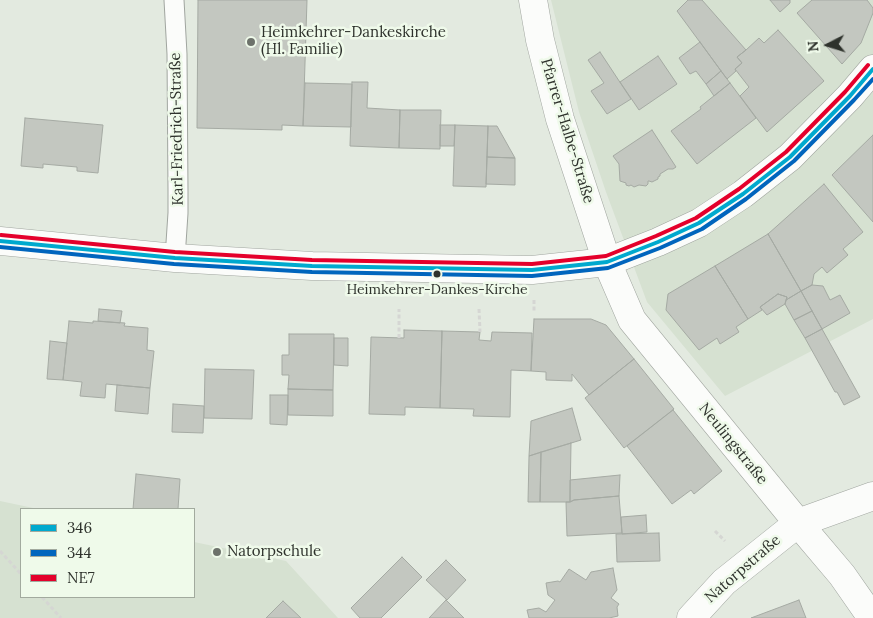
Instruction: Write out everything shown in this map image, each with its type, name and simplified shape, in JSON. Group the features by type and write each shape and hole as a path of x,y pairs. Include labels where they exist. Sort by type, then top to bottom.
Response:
{"street":[{"name":"Pfarrer-Halbe-Straße","path":"533,0 540,40 560,118 607,262"},
{"path":"0,241 175,258 312,266 532,270 607,262 699,223 743,194 790,157 850,96 873,69"},
{"name":"Neulingstraße","path":"607,262 632,320 842,575 872,618"},
{"name":"Natorpstraße","path":"691,618 724,582 798,523 873,496"}],"lane":[{"name":"Karl-Friedrich-Straße","path":"174,0 177,54 178,191 175,258"}],"path":[{"path":"399,309 399,338"},
{"path":"479,310 480,332"},
{"path":"0,551 20,573"},
{"path":"43,598 61,618"}],"shaded area":[{"path":"551,0 873,0 873,319 725,396 647,302 606,192 579,112"},
{"name":"Natorpschule","path":"0,501 33,508 20,508 20,598 195,598 195,542 286,561 338,618 0,618"}],"building":[{"name":"Heimkehrer-Dankeskirche (Hl. Familie)","path":"198,0 307,0 303,126 282,125 282,130 197,128"},
{"path":"688,0 702,0 746,50 737,57 742,63 727,79 677,11"},
{"path":"770,0 790,0 790,3 780,12"},
{"path":"812,0 867,0 873,8 873,13 861,43 842,64 797,13"},
{"path":"778,30 824,81 767,132 740,96 749,87 735,69 742,63 737,57 759,38 764,43"},
{"path":"700,42 721,71 706,84 696,71 690,74 679,58"},
{"path":"600,52 631,99 607,114 591,91 604,83 588,60"},
{"path":"658,56 677,84 639,110 620,82"},
{"path":"721,71 730,83 714,96 706,84"},
{"path":"352,82 368,82 367,108 400,110 399,148 350,146"},
{"path":"305,83 352,84 351,127 303,126"},
{"path":"730,83 756,118 697,164 671,131 701,109 700,107"},
{"path":"400,110 441,110 440,149 399,148"},
{"path":"25,118 103,125 98,173 77,171 77,167 43,164 43,168 21,166"},
{"path":"440,125 455,125 454,146 440,146"},
{"path":"455,125 488,126 486,187 453,186"},
{"path":"488,126 497,126 515,158 487,157"},
{"path":"652,130 676,167 660,174 658,179 652,182 648,181 646,186 639,185 634,187 626,185 626,183 620,181 619,164 613,156"},
{"path":"873,135 873,222 832,175"},
{"path":"487,157 515,158 515,185 486,184"},
{"path":"824,184 863,232 843,249 848,255 827,273 822,267 814,274 812,285 801,291 768,234"},
{"path":"768,234 801,291 786,300 787,297 778,294 760,307 762,310 748,319 715,266"},
{"path":"715,266 748,319 736,327 739,332 720,344 717,338 699,350 666,310 668,294"},
{"path":"812,285 823,286 830,300 840,295 850,313 822,329 801,291"},
{"path":"801,291 812,311 794,320 785,304 786,300"},
{"path":"778,294 787,297 785,304 767,315 760,307"},
{"path":"99,309 122,311 120,323 98,321"},
{"path":"812,311 822,329 805,338 794,320"},
{"path":"534,319 591,319 606,325 634,359 589,395 572,374 572,381 546,380 546,372 531,371"},
{"path":"69,321 125,323 124,326 148,328 147,350 154,351 150,388 106,384 105,398 80,396 82,382 63,380"},
{"path":"822,329 860,397 844,405 805,338"},
{"path":"404,330 442,331 440,408 405,407 405,415 369,414 371,337 404,338"},
{"path":"442,331 480,332 479,340 491,341 492,332 532,333 531,371 511,370 510,417 473,416 474,409 440,408"},
{"path":"289,334 334,334 333,390 288,389 289,375 282,375 282,355 289,355"},
{"path":"334,338 348,338 348,366 334,365"},
{"path":"50,341 67,343 63,380 47,379"},
{"path":"634,359 674,409 624,448 585,398"},
{"path":"205,369 254,370 252,419 204,418"},
{"path":"117,385 150,388 148,414 115,411"},
{"path":"288,389 333,390 333,416 288,415"},
{"path":"270,395 288,395 287,425 270,424"},
{"path":"173,404 204,406 203,433 172,432"},
{"path":"572,408 581,440 529,456 531,421"},
{"path":"673,410 722,471 694,494 691,490 672,504 627,446"},
{"path":"571,443 570,502 540,502 541,452"},
{"path":"541,452 540,502 528,502 529,456"},
{"path":"136,474 180,479 178,508 133,508"},
{"path":"620,475 619,496 570,502 570,480"},
{"path":"619,496 622,533 567,536 566,502"},
{"path":"646,515 647,532 622,534 621,517"},
{"path":"659,533 660,561 617,562 616,534"},
{"path":"402,557 422,577 381,618 360,618 351,608"},
{"path":"446,560 466,580 447,600 426,580"},
{"path":"613,568 617,590 611,598 619,604 617,607 618,616 609,618 529,618 527,610 539,608 546,612 555,600 548,595 546,583 560,582 569,569 586,580 591,572"},
{"path":"446,600 464,618 429,618"},
{"path":"799,600 806,618 751,618"},
{"path":"283,601 301,618 266,618"}],"transit line":[{"name":"NE7","path":"1,235 175,252 312,260 532,264 606,256 696,218 739,189 786,152 845,92 868,65"},
{"name":"346","path":"0,241 175,258 312,266 532,270 607,262 699,223 743,194 790,157 850,96 873,69"},
{"name":"344","path":"0,247 174,264 312,272 532,276 608,268 702,229 746,199 794,161 873,79"}],"place":[{"name":"Heimkehrer-Dankeskirche (Hl. Familie)","path":"251,42"},
{"name":"Heimkehrer-Dankes-Kirche","path":"437,274"},
{"name":"Natorpschule","path":"217,552"}]}
